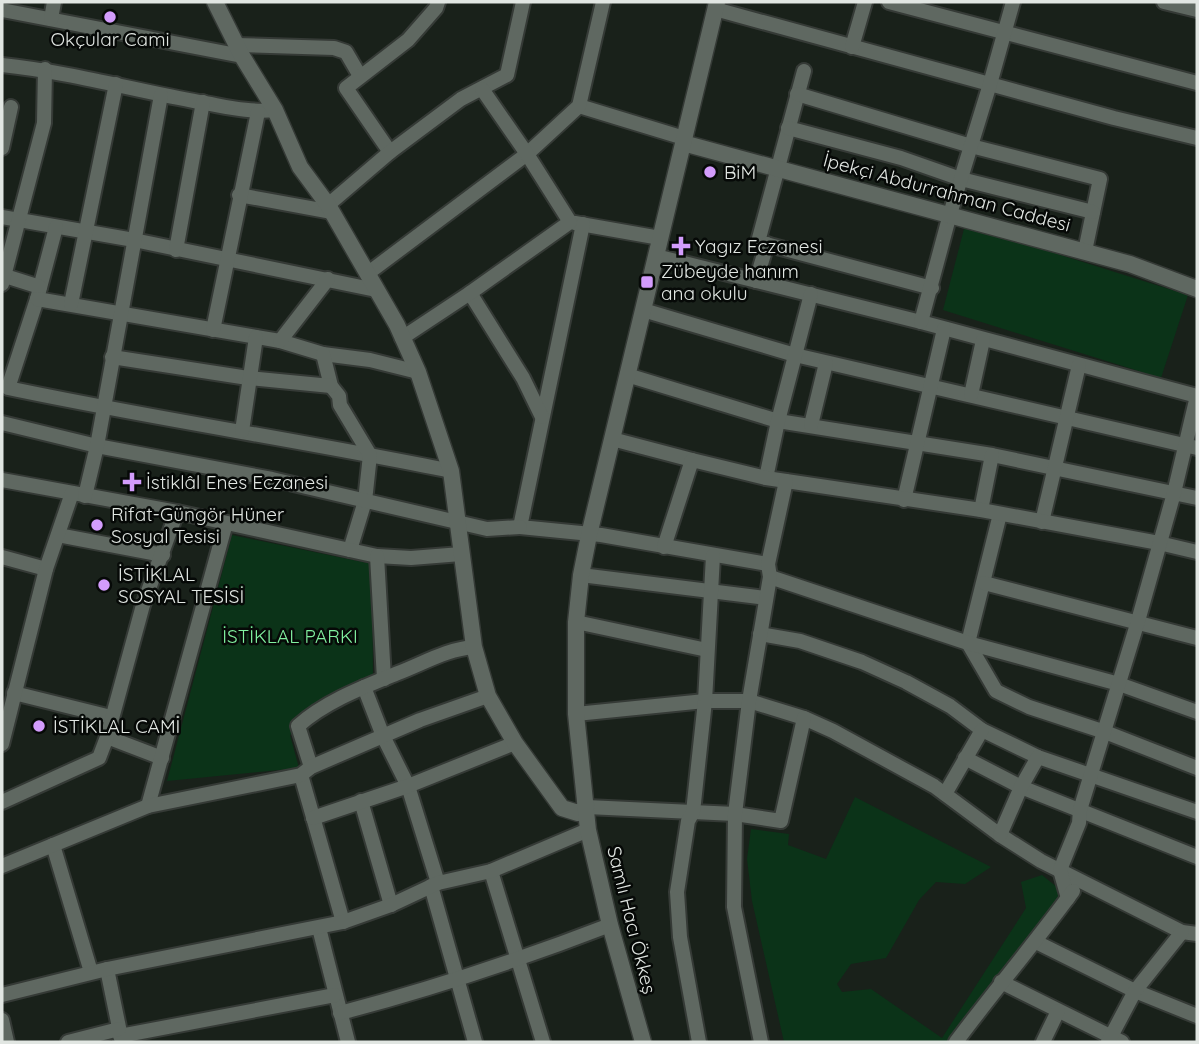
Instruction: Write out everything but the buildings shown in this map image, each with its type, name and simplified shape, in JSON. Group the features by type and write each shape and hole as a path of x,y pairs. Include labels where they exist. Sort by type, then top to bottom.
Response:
{"street":[{"path":"51,19 54,2"},
{"path":"215,2 266,111 300,167 330,208 418,372 451,471 474,647 488,696 515,743 562,808 578,813 587,807 735,814 781,821 804,718"},
{"path":"390,152 346,88 408,40 436,8 438,2"},
{"path":"330,208 390,152 461,99 507,75 523,2"},
{"path":"367,274 527,153 579,106 603,2"},
{"path":"852,47 865,2"},
{"path":"889,2 1197,83"},
{"path":"922,322 950,214 1013,2"},
{"path":"1164,2 1188,6"},
{"path":"716,6 852,47 1197,138"},
{"name":"Samlı Hacı Ökkeş","path":"643,1042 610,925 588,830 576,714 576,622 589,535 716,6"},
{"path":"2,10 239,50 334,48 346,52 360,76"},
{"path":"2,65 45,69 161,95 266,111"},
{"path":"45,69 44,123 3,278 71,304 279,341 323,354 370,360 418,372"},
{"path":"804,71 758,242 932,288"},
{"path":"71,304 116,84"},
{"path":"482,89 576,223 520,527"},
{"path":"797,94 971,146 1100,179 1085,251"},
{"path":"2,744 6,710 14,693 46,569 58,535 79,495 97,446 161,95"},
{"path":"176,250 203,102"},
{"path":"579,106 684,140"},
{"path":"2,148 11,107"},
{"path":"213,330 239,195 266,111"},
{"path":"788,128 901,159 961,179 1093,212"},
{"name":"İpekçi Abdurrahman Caddesi","path":"684,140 1130,264 1197,289"},
{"path":"239,195 330,208"},
{"path":"2,216 376,290"},
{"path":"402,338 576,223 660,238"},
{"path":"56,227 38,293 5,387 103,408 370,454 451,471"},
{"path":"756,281 767,244"},
{"path":"656,256 922,322 1197,396 1191,446 1159,543 1080,810 1079,823 1060,870 1068,898"},
{"path":"279,341 328,279"},
{"path":"470,293 523,378 542,417"},
{"path":"766,478 811,294"},
{"path":"643,310 827,363 1191,446"},
{"path":"904,500 944,329"},
{"path":"242,431 256,337"},
{"path":"971,395 984,340"},
{"path":"323,354 331,386 370,454 365,501 350,550"},
{"path":"112,357 248,378 331,386"},
{"path":"811,425 827,363"},
{"path":"1042,522 1069,417 1079,365"},
{"path":"627,375 778,421 992,455 1197,498"},
{"path":"2,423 97,446 272,479 487,529 520,527 589,535 713,556 769,570 968,643 1119,684 1197,712"},
{"path":"612,439 766,478 981,510 1197,552"},
{"path":"981,510 992,455"},
{"path":"664,547 692,460"},
{"path":"2,480 177,512 377,556 411,558 461,554"},
{"path":"761,1042 734,907 735,814 769,570 786,481"},
{"path":"2,802 99,758 143,605 177,512"},
{"path":"1000,514 968,643 996,691 1029,706 1197,768"},
{"path":"148,806 226,523"},
{"path":"58,535 163,555"},
{"path":"377,556 384,679"},
{"path":"699,1042 680,937 677,892 688,821 693,812 705,701 713,556"},
{"path":"2,557 46,569"},
{"path":"581,575 766,598"},
{"path":"984,583 1197,638"},
{"path":"576,622 707,650"},
{"path":"760,634 800,641 862,662 906,682 950,706 982,730 1038,757 1197,812"},
{"path":"343,922 313,818 298,726 309,716 364,687 454,649 474,647"},
{"path":"364,687 383,736 408,786 475,1042"},
{"path":"14,693 111,717"},
{"path":"2,866 148,806 306,771 383,736 488,696"},
{"path":"576,714 705,701 749,701 804,718 945,794 1000,835 1060,870 1190,933 1135,991 1114,1040 1001,982"},
{"path":"945,794 982,730"},
{"path":"107,737 162,758"},
{"path":"313,818 408,786 515,743"},
{"path":"1000,835 1038,757"},
{"path":"965,758 1021,788 1197,857"},
{"path":"361,802 391,905"},
{"path":"2,995 91,972 343,922 391,905 434,885 491,871 588,830"},
{"path":"53,845 91,972"},
{"path":"491,871 543,1042"},
{"path":"956,1042 1001,982 1037,942 1080,881"},
{"path":"340,1013 519,960 610,925"},
{"path":"318,928 348,1042"},
{"path":"1037,942 1135,991 1197,1016"},
{"path":"107,969 120,1035"},
{"path":"68,1042 120,1035 335,995"},
{"path":"1043,1042 1058,1011"},
{"path":"2,1020 7,1042"}],"green space":[{"path":"965,225 1188,295 1161,378 943,310"},
{"name":"İSTİKLAL PARKI","path":"232,535 372,564 373,678 290,735 299,768 167,781"},
{"path":"855,797 991,867 965,884 936,882 919,900 886,958 851,964 837,984 842,992 871,989 942,1038 1026,908 1021,882 1042,875 1063,892 951,1042 784,1042 752,901 747,859 751,829 789,834 788,845 826,859"}],"place":[{"name":"Okçular Cami","path":"110,17"},
{"name":"BiM","path":"710,172"},
{"name":"Yagız Eczanesi","path":"681,246"},
{"name":"Zübeyde hanım ana okulu","path":"647,282"},
{"name":"İstiklâl Enes Eczanesi","path":"132,482"},
{"name":"Rifat-Güngör Hüner Sosyal Tesisi","path":"97,525"},
{"name":"İSTİKLAL SOSYAL TESİSİ","path":"104,585"},
{"name":"İSTİKLAL CAMİ","path":"39,726"}]}
